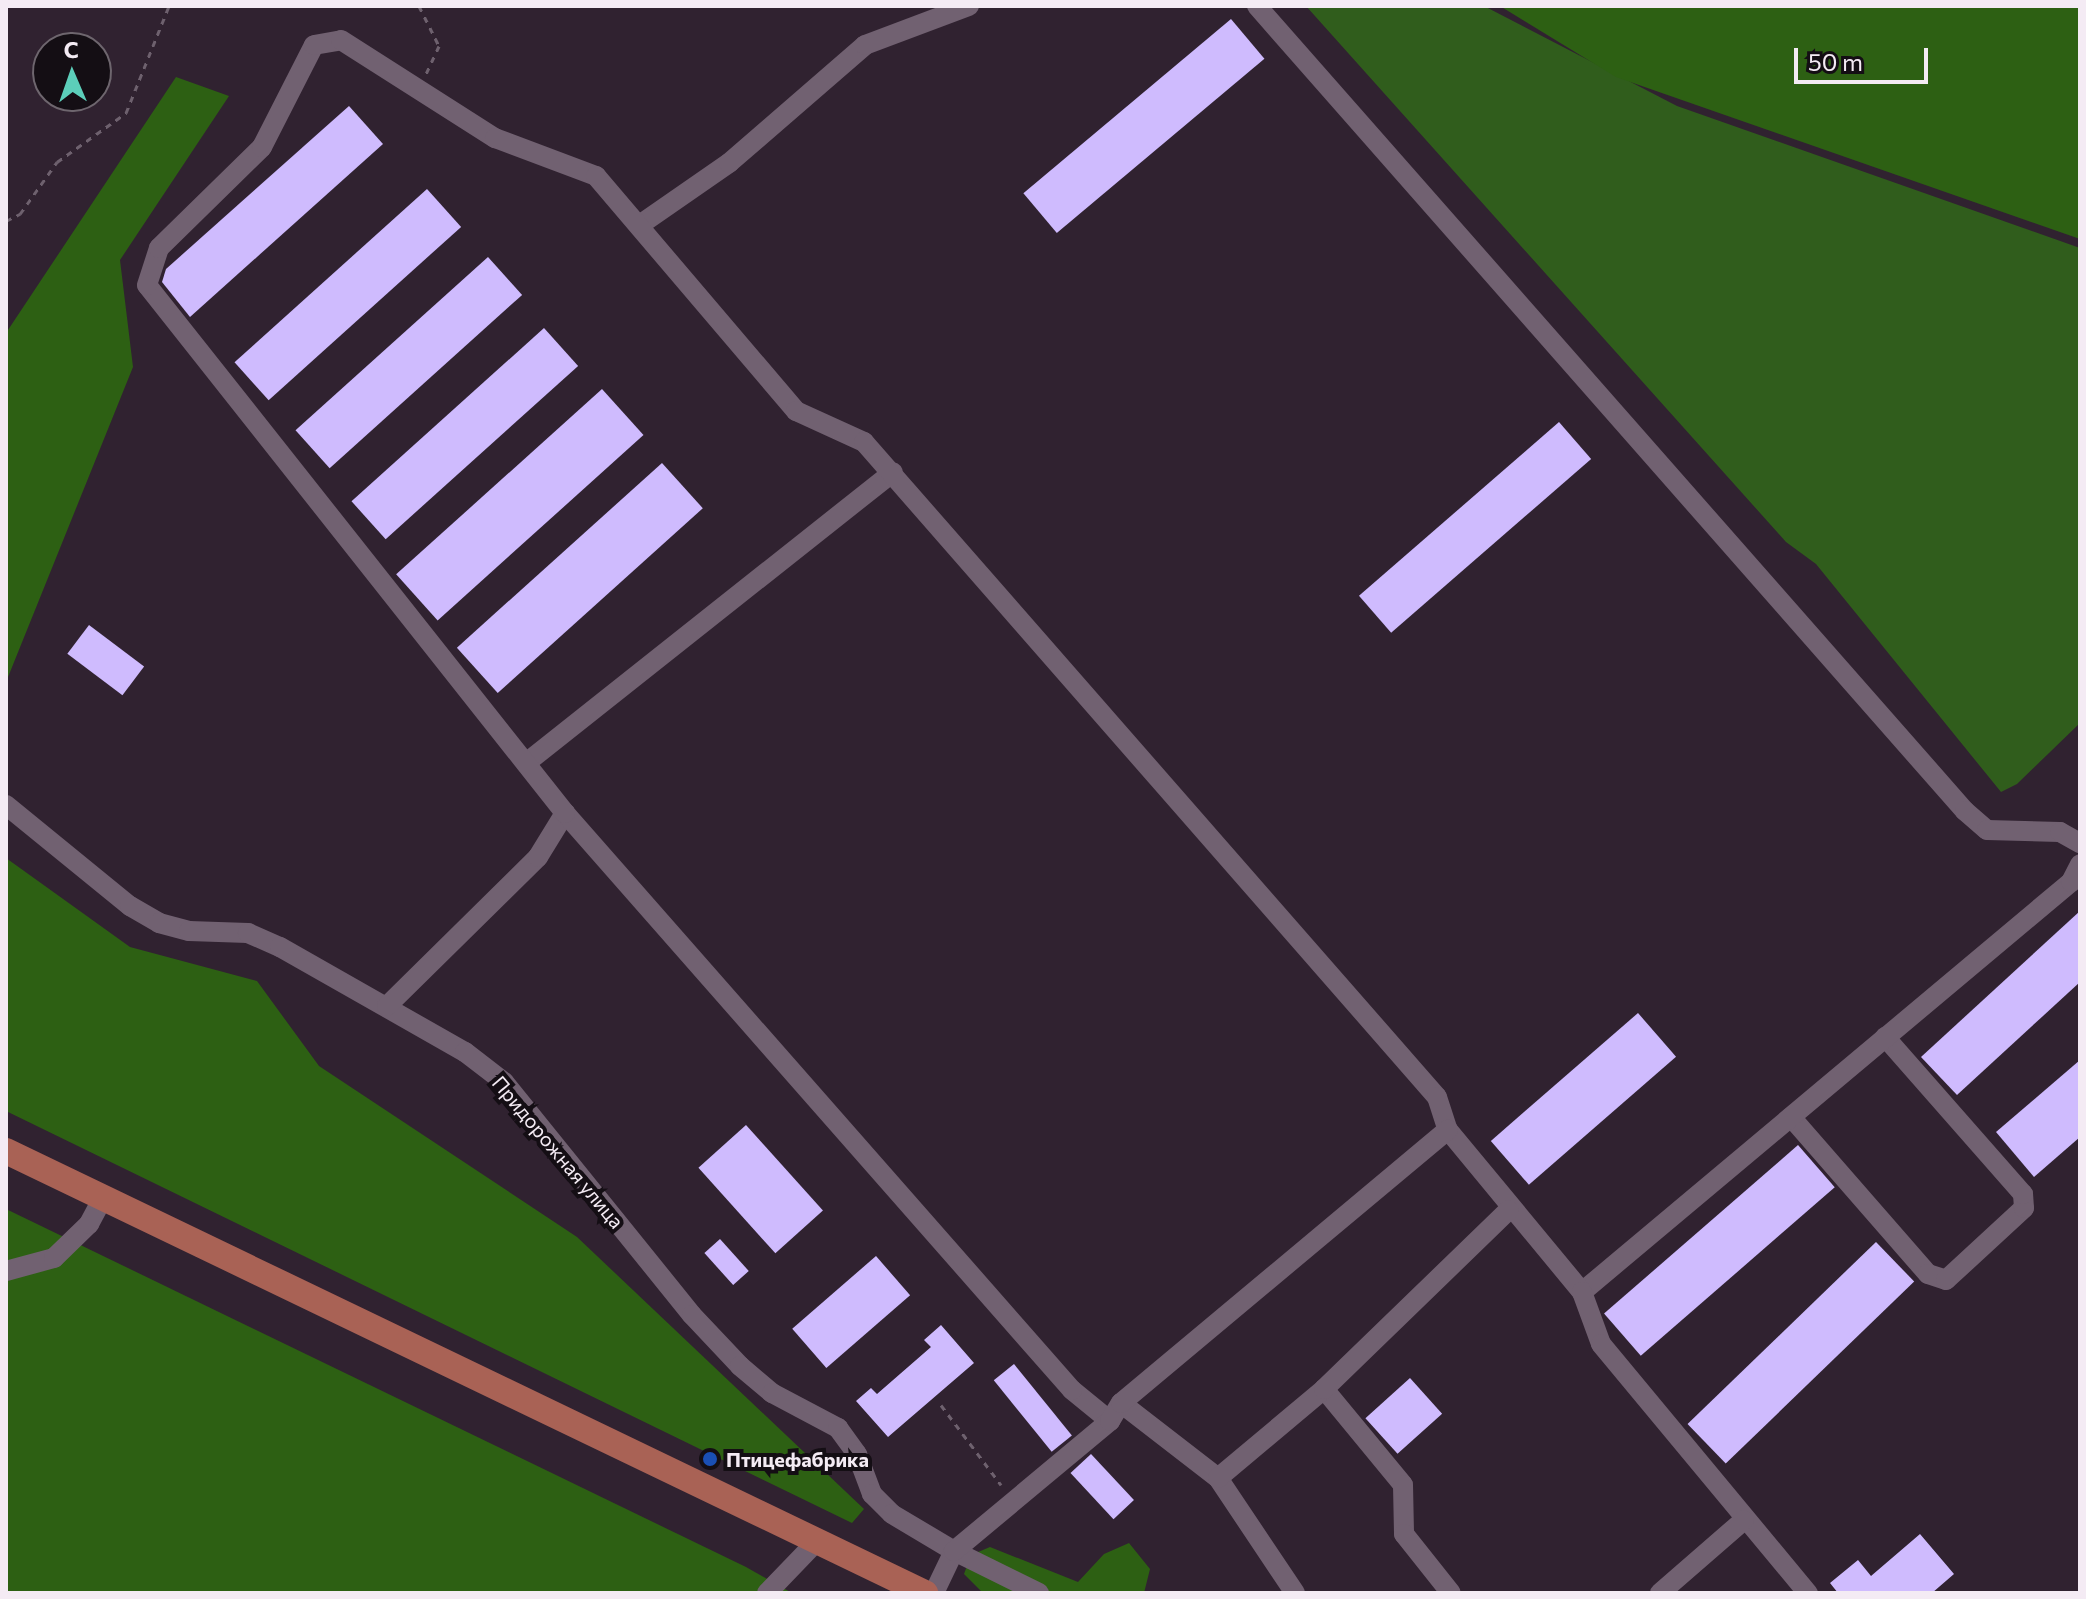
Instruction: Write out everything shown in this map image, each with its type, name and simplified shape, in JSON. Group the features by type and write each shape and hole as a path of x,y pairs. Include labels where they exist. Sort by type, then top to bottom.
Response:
{"main road":[{"path":"6,1151 925,1593"}],"street":[{"path":"641,224 729,163 865,45 969,6"},
{"path":"1257,6 1965,811 1987,830 2060,832 2080,843"},
{"path":"1295,1593 1218,1478 1116,1412 1072,1390 565,813 147,285 159,248 262,147 314,45 341,40 495,138 596,176 641,224 796,411 864,442 893,472 1437,1097 1448,1130 1509,1210 1582,1292 1601,1344 1744,1520 1808,1593"},
{"path":"526,763 893,472"},
{"name":"Придорожная улица","path":"6,805 130,906 159,923 189,931 248,933 387,1006 465,1052 504,1082 730,1356 772,1393 838,1428 857,1454 872,1494 892,1514 954,1551 1039,1593"},
{"path":"387,1006 538,857 565,813"},
{"path":"1582,1292 2071,882 2080,864"},
{"path":"1791,1117 1928,1274 1946,1280 2024,1208 2023,1194 1885,1037"},
{"path":"934,1593 954,1551 1015,1504 1116,1412 1448,1130"},
{"path":"6,1271 54,1258 89,1224 103,1198"},
{"path":"1218,1478 1324,1389 1509,1210"},
{"path":"1324,1389 1403,1485 1404,1534 1451,1593"},
{"path":"1660,1593 1744,1520"},
{"path":"767,1593 817,1541"}],"path":[{"path":"6,221 20,214 57,162 126,113 169,6"},
{"path":"419,6 439,46 426,73 425,93"},
{"path":"941,1405 1015,1504"}],"green space":[{"path":"1306,6 1484,6 1677,106 2080,248 2080,723 2017,784 2001,792 1816,564 1786,542"},
{"path":"1500,6 2080,6 2080,239 1616,77"},
{"path":"176,77 229,96 120,260 133,367 6,682 6,333"},
{"path":"6,858 130,947 257,981 319,1066 577,1237 864,1509 852,1523 6,1111"},
{"path":"6,1209 746,1567 792,1593 6,1593"},
{"path":"1129,1543 1150,1569 1144,1593 983,1593 964,1574 971,1555 990,1547 1078,1582 1104,1554"}],"building":[{"path":"1231,19 1264,59 1057,233 1023,193"},
{"path":"349,106 383,144 190,317 162,282 166,269"},
{"path":"427,189 461,227 269,400 235,362"},
{"path":"488,257 522,295 330,468 296,430"},
{"path":"544,328 578,366 386,539 352,501"},
{"path":"602,389 643,435 438,620 396,574"},
{"path":"1559,422 1591,459 1391,633 1359,596"},
{"path":"662,463 703,508 498,693 457,648"},
{"path":"89,625 144,667 122,695 67,654"},
{"path":"2080,911 2080,982 1957,1095 1921,1057"},
{"path":"1638,1013 1676,1057 1529,1185 1491,1141"},
{"path":"2080,1060 2080,1137 2034,1177 1996,1132"},
{"path":"746,1125 823,1210 775,1253 698,1168"},
{"path":"1798,1145 1835,1187 1641,1356 1604,1314"},
{"path":"720,1239 749,1271 733,1285 704,1253"},
{"path":"1876,1242 1914,1282 1726,1464 1688,1424"},
{"path":"876,1256 910,1295 826,1368 792,1329"},
{"path":"941,1325 974,1363 888,1437 856,1401 871,1388 877,1394 931,1347 924,1340"},
{"path":"1014,1364 1072,1435 1052,1452 994,1380"},
{"path":"1410,1378 1442,1414 1398,1454 1365,1418"},
{"path":"1091,1454 1134,1500 1113,1519 1071,1473"},
{"path":"1920,1534 1954,1574 1932,1593 1838,1593 1830,1583 1858,1560 1871,1576"}],"place":[{"name":"Птицефабрика","path":"710,1459"}]}
